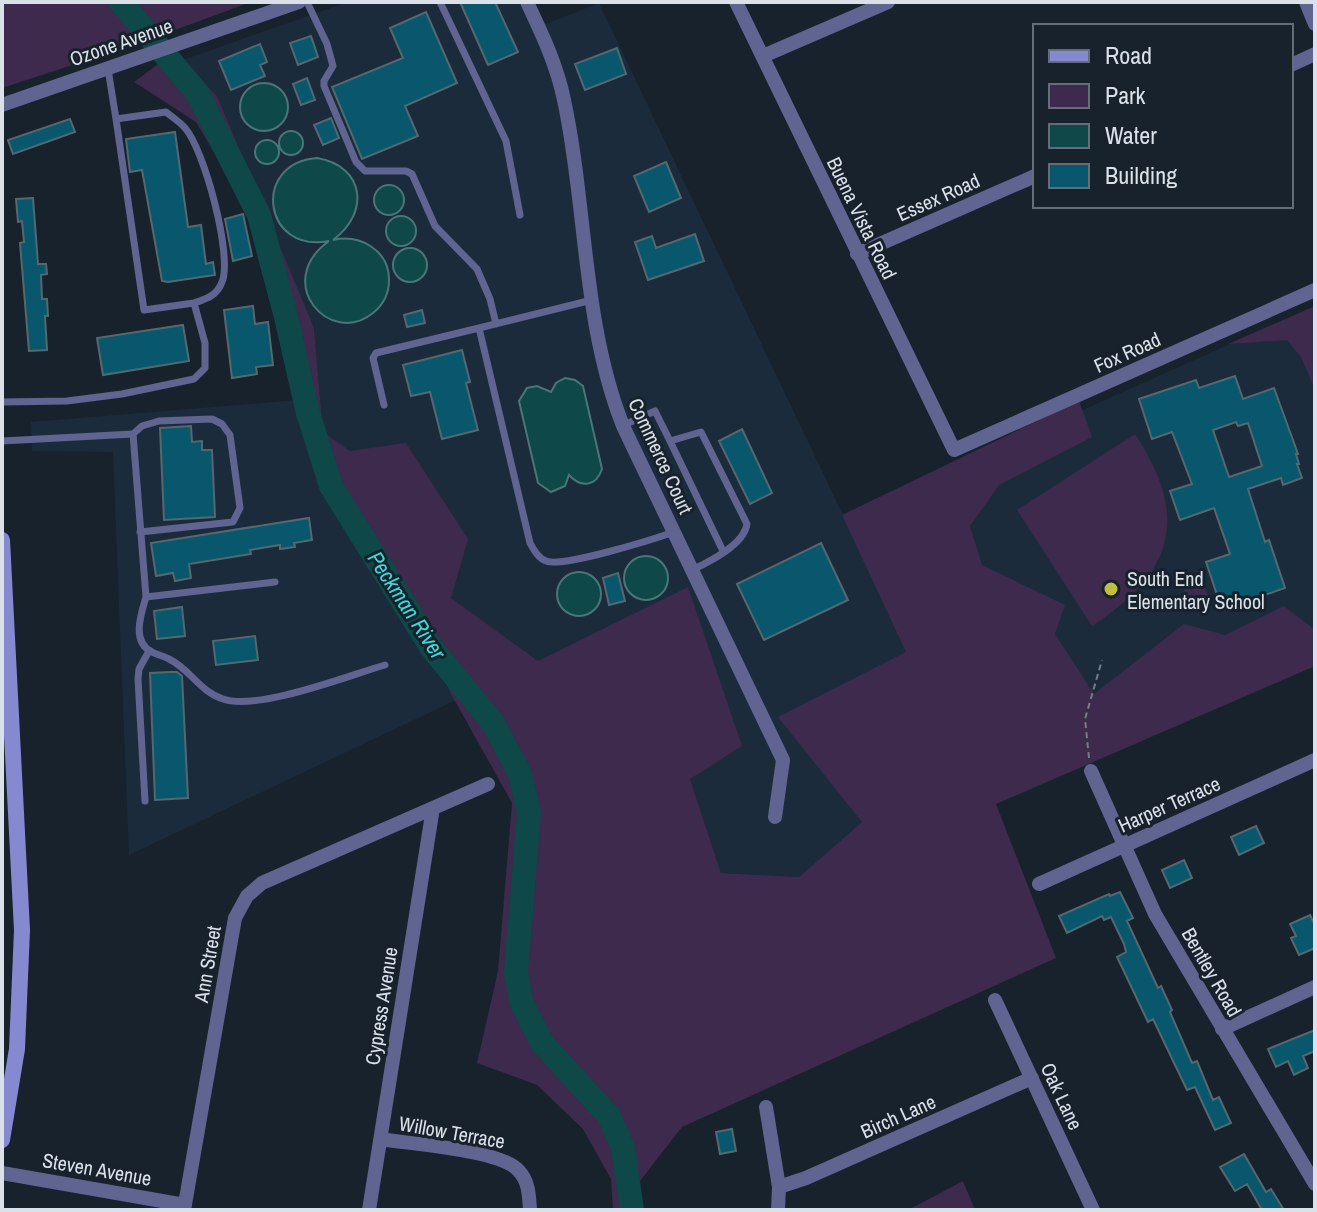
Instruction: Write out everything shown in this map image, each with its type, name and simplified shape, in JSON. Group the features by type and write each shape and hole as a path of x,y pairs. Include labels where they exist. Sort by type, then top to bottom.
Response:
{"street":[{"name":"Ozone Avenue","path":"2,105 299,2"},
{"name":"Commerce Court","path":"527,2 554,62 564,99 592,300 608,382 623,426 783,760 775,817"},
{"name":"Buena Vista Road","path":"736,2 954,450"},
{"path":"763,56 888,2"},
{"path":"1306,2 1315,24"},
{"path":"1293,64 1315,54"},
{"name":"Essex Road","path":"857,254 1033,177"},
{"name":"Fox Road","path":"954,450 1315,290"},
{"path":"2,540 6,735 22,930 17,1049 2,1140"},
{"name":"Harper Terrace","path":"1039,884 1315,760"},
{"name":"Bentley Road","path":"1091,771 1155,914 1315,1184"},
{"name":"Ann Street","path":"185,1208 235,918 242,903 262,883 488,784"},
{"name":"Cypress Avenue","path":"369,1210 433,808"},
{"path":"1222,1029 1315,987"},
{"name":"Oak Lane","path":"995,1000 1093,1210"},
{"name":"Birch Lane","path":"779,1187 806,1178 1032,1078"},
{"path":"766,1107 779,1187 778,1210"},
{"name":"Willow Terrace","path":"381,1139 505,1160 524,1177 529,1190 530,1210"},
{"name":"Steven Avenue","path":"2,1173 185,1208"}],"lane":[{"path":"307,2 327,44 333,66 324,86 356,162 365,171 406,171 412,174 435,226 477,269 490,299 496,324"},
{"path":"440,2 506,141 520,215"},
{"path":"108,69 144,310 213,297 223,281 218,214 204,163 187,129 166,112 116,119"},
{"path":"384,405 373,358 376,353 592,300"},
{"path":"2,402 81,400 194,379 205,368 205,343 194,303"},
{"path":"479,328 530,543 540,558 555,563 646,542 674,532"},
{"path":"623,426 655,411 723,551"},
{"path":"2,441 133,434 142,426 159,421 212,419 222,424 230,435 240,508 233,522 140,532"},
{"path":"670,441 701,432 747,524 746,532 740,539 692,570"},
{"path":"133,434 146,597 139,619 141,640 149,651 185,669 208,692 225,700 262,701 385,665"},
{"path":"146,597 275,582"},
{"path":"145,801 138,679 139,669 149,651"}],"path":[{"path":"1091,771 1085,719 1102,660"}],"shaded area":[{"path":"348,2 530,2 546,24 599,3 912,660 862,822 799,877 721,873 690,779 538,661 450,598 467,539 323,432 314,328 180,61"},
{"name":"South End Elementary School","path":"1315,306 1315,666 1006,800 871,511 1085,409"},
{"path":"298,400 448,679 456,700 129,855 113,452 32,451 31,422"}],"green space":[{"path":"2,2 251,2 137,44 2,88"},
{"path":"173,53 217,96 314,328 323,432 350,451 406,443 468,539 451,598 538,661 688,587 742,746 690,779 721,873 799,877 862,822 778,717 906,652 842,515 1079,401 1092,437 999,485 970,526 982,565 1065,605 1055,634 1094,694 1184,624 1225,635 1284,606 1315,630 1315,666 996,804 1056,958 682,1127 640,1181 641,1210 613,1210 611,1179 583,1129 537,1085 477,1063 498,971 512,803 450,692 442,671 318,480 292,392 278,322 249,212 196,122 134,82"},
{"path":"1315,306 1315,389 1301,357 1287,340 1228,344"},
{"path":"1135,434 1163,492 1167,517 1165,541 1156,564 1141,585 1120,606 1092,626 1017,510"},
{"path":"1201,580 1210,600 1192,608 1183,587"},
{"path":"963,1181 975,1210 908,1210"}],"water":[{"path":"264,83 281,90 288,107 281,124 264,131 247,124 240,107 247,90"},
{"path":"291,131 302,138 303,143 296,154 291,155 280,148 279,143 286,132"},
{"path":"267,140 276,143 279,152 276,161 267,164 258,161 255,152 258,143"},
{"path":"317,158 345,170 357,192 353,217 333,240 353,240 371,246 388,269 387,294 373,313 356,322 340,322 325,316 314,306 307,291 306,274 313,257 329,241 307,241 290,234 279,222 274,206 274,190 282,175 296,164"},
{"path":"389,185 400,189 404,200 400,211 389,215 378,211 374,200 378,189"},
{"path":"401,216 412,220 416,231 412,242 401,246 390,242 386,231 390,220"},
{"path":"410,248 422,253 427,265 422,277 410,282 398,277 393,265 398,253"},
{"path":"565,378 583,386 602,469 596,479 588,484 578,482 569,475 565,486 551,492 538,483 519,401 527,388 537,386 551,392 556,383"},
{"path":"646,556 661,563 668,578 661,593 646,600 631,593 624,578 631,563"},
{"path":"579,572 595,578 601,594 595,610 579,616 563,610 557,594 563,578"}],"building":[{"path":"460,2 495,2 518,52 488,65"},
{"path":"426,12 457,83 405,106 418,136 362,159 332,87 403,58 390,28"},
{"path":"311,36 318,57 298,65 290,43"},
{"path":"260,44 267,62 260,65 265,76 231,90 219,61"},
{"path":"617,48 626,74 585,90 575,64"},
{"path":"307,78 315,100 301,105 293,84"},
{"path":"331,118 339,138 323,145 314,125"},
{"path":"70,119 75,132 13,154 8,140"},
{"path":"175,132 188,227 201,225 206,264 213,262 215,275 168,282 162,281 142,170 130,172 126,139"},
{"path":"666,162 681,198 649,212 634,176"},
{"path":"33,198 38,264 46,264 47,274 41,275 42,299 47,299 48,316 45,316 47,350 29,351 20,243 24,242 16,199"},
{"path":"243,214 252,256 233,261 225,219"},
{"path":"695,234 704,261 648,280 635,242 652,236 656,248"},
{"path":"253,306 255,324 268,322 273,365 256,367 257,374 232,378 224,310"},
{"path":"422,310 425,323 407,327 404,315"},
{"path":"183,325 189,361 103,375 97,338"},
{"path":"462,350 470,382 466,383 478,430 442,439 430,392 411,396 403,365"},
{"path":"1235,376 1243,399 1274,388 1298,454 1297,464 1302,478 1283,485 1281,478 1248,489 1265,542 1269,540 1285,588 1222,610 1206,562 1230,554 1214,508 1180,520 1170,491 1192,484 1172,432 1152,439 1139,399 1196,380 1199,388","holes":["1236,422 1238,426 1248,423 1262,466 1229,477 1213,430"]},
{"path":"191,426 192,442 202,441 202,450 212,450 215,517 164,520 160,428"},
{"path":"742,429 772,493 750,504 719,441"},
{"path":"309,518 312,540 294,543 295,547 280,549 280,545 250,550 251,554 189,564 191,578 175,581 173,573 156,576 151,543"},
{"path":"821,543 848,600 764,640 737,584"},
{"path":"618,573 625,601 609,605 603,578"},
{"path":"182,607 185,636 157,639 154,611"},
{"path":"255,636 258,660 216,665 213,641"},
{"path":"177,672 182,676 188,798 155,800 150,673"},
{"path":"1256,826 1264,843 1239,855 1231,837"},
{"path":"1184,860 1192,878 1170,888 1162,870"},
{"path":"1120,892 1133,918 1127,921 1158,988 1161,986 1172,1010 1170,1012 1192,1063 1197,1061 1213,1100 1219,1097 1231,1123 1215,1130 1195,1087 1187,1090 1153,1019 1148,1022 1117,957 1126,952 1111,917 1104,920 1102,916 1067,933 1059,916"},
{"path":"1310,915 1315,925 1315,948 1299,955 1291,938 1296,936 1290,924"},
{"path":"1315,1030 1315,1051 1303,1056 1308,1068 1294,1075 1288,1061 1276,1067 1268,1049"},
{"path":"732,1129 736,1151 720,1154 716,1132"},
{"path":"1244,1154 1266,1192 1271,1189 1284,1210 1262,1210 1247,1184 1235,1191 1220,1167"}],"waterway":[{"name":"Peckman River","path":"121,2 198,94 259,215 308,413 331,486 431,647 493,723 520,774 529,813 516,972 521,1001 542,1043 609,1116 623,1148 632,1210"}],"place":[{"name":"South End Elementary School","path":"1111,589"}]}
